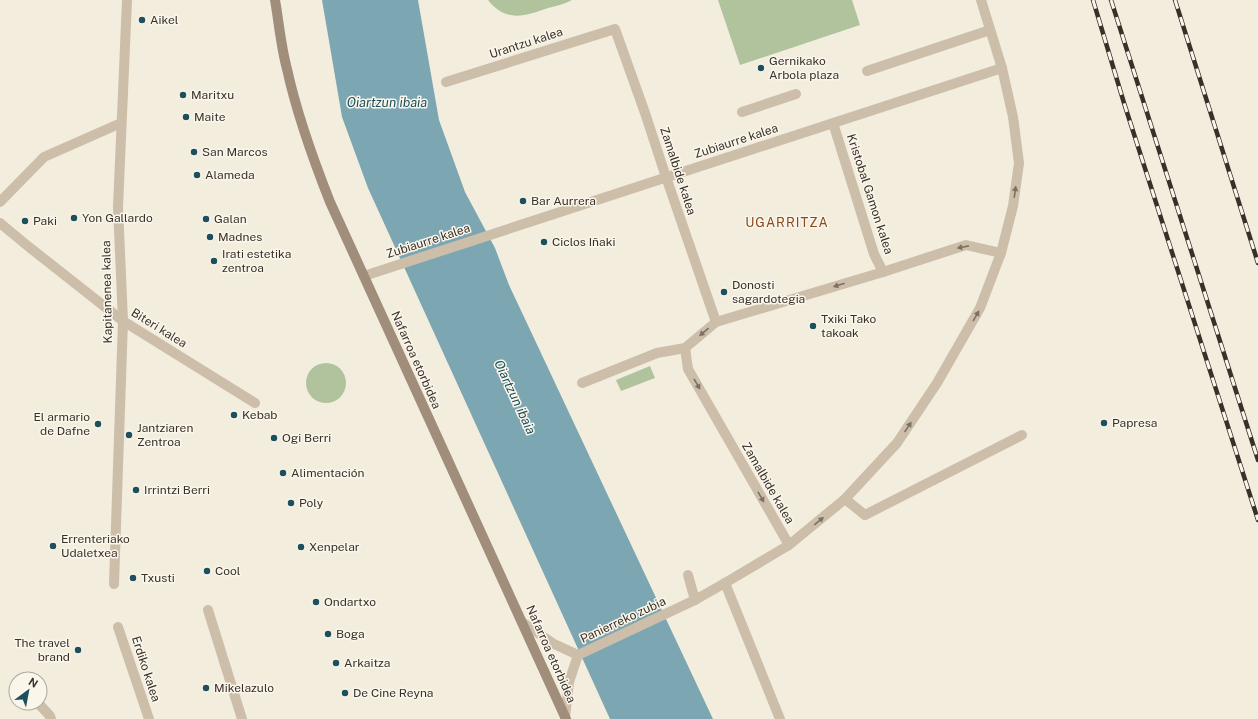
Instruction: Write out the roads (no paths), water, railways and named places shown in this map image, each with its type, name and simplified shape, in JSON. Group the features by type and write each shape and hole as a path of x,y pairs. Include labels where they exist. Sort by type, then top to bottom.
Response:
{"main road":[{"name":"Nafarroa etorbidea","path":"275,0 286,68 306,135 330,202 565,718"}],"street":[{"name":"Kapitanenea kalea","path":"114,584 123,321 118,207 127,0"},
{"name":"Panierreko zubia","path":"565,718 569,682 578,655 695,600 788,545 846,499 897,443 937,383 980,308 1001,253 1013,206 1019,163 1012,117 1002,68 980,0"},
{"name":"Urantzu kalea","path":"446,82 615,28"},
{"name":"Zamalbide kalea","path":"615,28 716,322"},
{"path":"867,72 990,30"},
{"name":"Zubiaurre kalea","path":"364,276 1002,68"},
{"path":"742,112 796,94"},
{"path":"0,202 44,157 121,123"},
{"name":"Kristobal Gamon kalea","path":"833,123 874,254 883,272"},
{"name":"Biteri kalea","path":"0,223 123,321 255,403"},
{"name":"Kristobal Gamon kalea","path":"582,383 657,353 685,348 716,322 883,272 966,244 1001,253"},
{"name":"Zamalbide kalea","path":"685,348 688,369 788,545"},
{"path":"846,499 865,515 1022,435"},
{"path":"688,575 695,600"},
{"path":"726,583 780,719"},
{"path":"208,610 242,719"},
{"name":"Panierreko zubia","path":"522,622 554,644 578,655"},
{"name":"Erdiko kalea","path":"118,627 149,719"}],"water":[{"name":"Oiartzun ibaia","path":"322,0 418,0 439,120 465,192 495,248 509,285 713,719 610,719 368,188 342,117"}],"railway":[{"path":"1093,0 1124,103 1258,520"},
{"path":"1111,0 1258,460"},
{"path":"1175,0 1258,263"}],"place":[{"name":"Aikel","path":"142,20"},
{"name":"Gernikako Arbola plaza","path":"761,68"},
{"name":"Maritxu","path":"183,95"},
{"name":"Maite","path":"186,117"},
{"name":"San Marcos","path":"194,152"},
{"name":"Alameda","path":"197,175"},
{"name":"Bar Aurrera","path":"523,201"},
{"name":"Yon Gallardo","path":"74,218"},
{"name":"Galan","path":"206,219"},
{"name":"Paki","path":"25,221"},
{"name":"Madnes","path":"210,237"},
{"name":"Ciclos Iñaki","path":"544,242"},
{"name":"Irati estetika zentroa","path":"214,261"},
{"name":"Donosti sagardotegia","path":"724,292"},
{"name":"Txiki Tako takoak","path":"813,326"},
{"name":"Kebab","path":"234,415"},
{"name":"Papresa","path":"1104,423"},
{"name":"El armario de Dafne","path":"98,424"},
{"name":"Jantziaren Zentroa","path":"129,435"},
{"name":"Ogi Berri","path":"274,438"},
{"name":"Alimentación","path":"283,473"},
{"name":"Irrintzi Berri","path":"136,490"},
{"name":"Poly","path":"291,503"},
{"name":"Errenteriako Udaletxea","path":"53,546"},
{"name":"Xenpelar","path":"301,547"},
{"name":"Cool","path":"207,571"},
{"name":"Txusti","path":"133,578"},
{"name":"Ondartxo","path":"316,602"},
{"name":"Boga","path":"328,634"},
{"name":"The travel brand","path":"78,650"},
{"name":"Arkaitza","path":"336,663"},
{"name":"Mikelazulo","path":"206,688"},
{"name":"De Cine Reyna","path":"345,693"}],"district":[{"name":"UGARRITZA","path":"787,222"}]}
